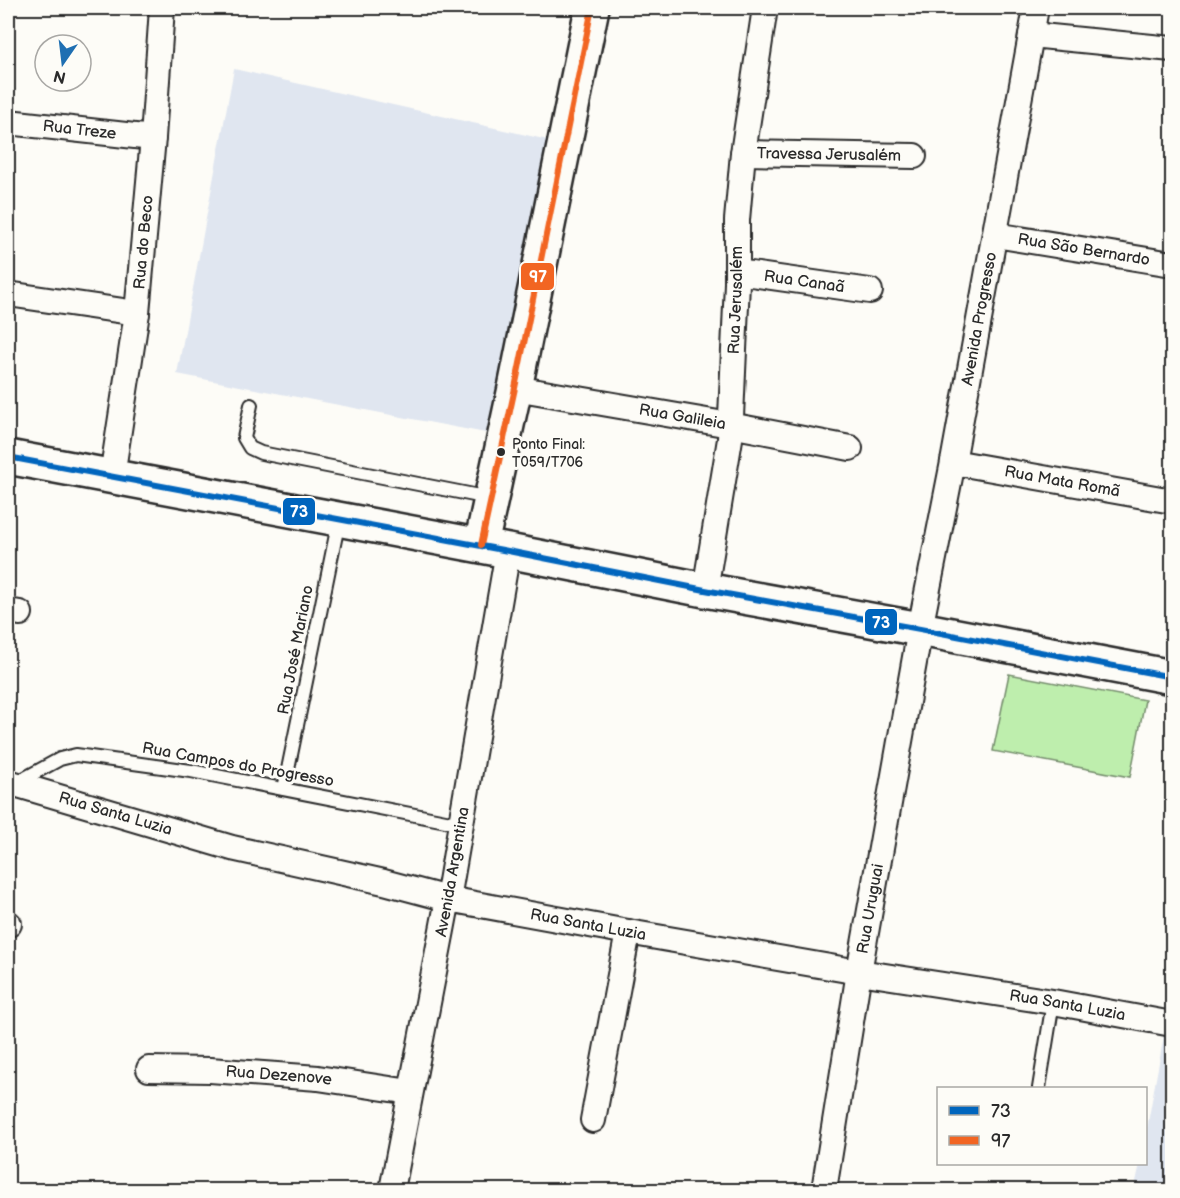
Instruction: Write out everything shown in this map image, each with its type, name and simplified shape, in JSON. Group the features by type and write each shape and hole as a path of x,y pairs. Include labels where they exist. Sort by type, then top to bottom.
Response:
{"street":[{"name":"Rua do Beco","path":"112,476 137,313 162,8"},
{"name":"Avenida Argentina","path":"392,1191 461,824 494,548 491,498 592,8"},
{"name":"Rua Jerusalém","path":"705,590 730,439 737,220 742,153 765,8"},
{"name":"Avenida Progresso","path":"920,629 1036,8"},
{"path":"1031,35 1173,49"},
{"name":"Rua Treze","path":"8,122 153,138"},
{"name":"Travessa Jerusalém","path":"742,153 914,156"},
{"name":"Rua São Bernardo","path":"994,236 1173,264"},
{"name":"Rua Canaã","path":"737,272 870,291"},
{"path":"8,294 137,313"},
{"name":"Rua Galileia","path":"515,388 850,448"},
{"path":"8,457 1173,677"},
{"name":"Rua Mata Romã","path":"953,462 1173,501"},
{"name":"Rua Uruguai","path":"824,1191 859,972 920,629"},
{"name":"Rua Santa Luzia","path":"11,783 232,848 448,898 628,932 1173,1024"},
{"path":"593,1120 628,932"},
{"name":"Rua Dezenove","path":"149,1069 210,1070 318,1078 410,1092"}],"lane":[{"path":"251,405 244,438 250,448 261,453 491,498"},
{"name":"Rua José Mariano","path":"284,789 339,519"},
{"name":"Rua Campos do Progresso","path":"11,783 60,759 76,755 191,771 461,824"},
{"path":"1039,1087 1053,1002"}],"shaded area":[{"path":"234,69 548,140 491,434 177,374"},
{"path":"1172,992 1172,1190 1134,1190 1140,1165 1147,1165 1147,1128"}],"green space":[{"path":"1009,674 1145,700 1130,777 993,751"}],"transit line":[{"name":"97","path":"481,545 592,8"},
{"name":"73","path":"8,457 1172,677"}],"place":[{"name":"Ponto Final: T059/T706","path":"501,452"}]}
